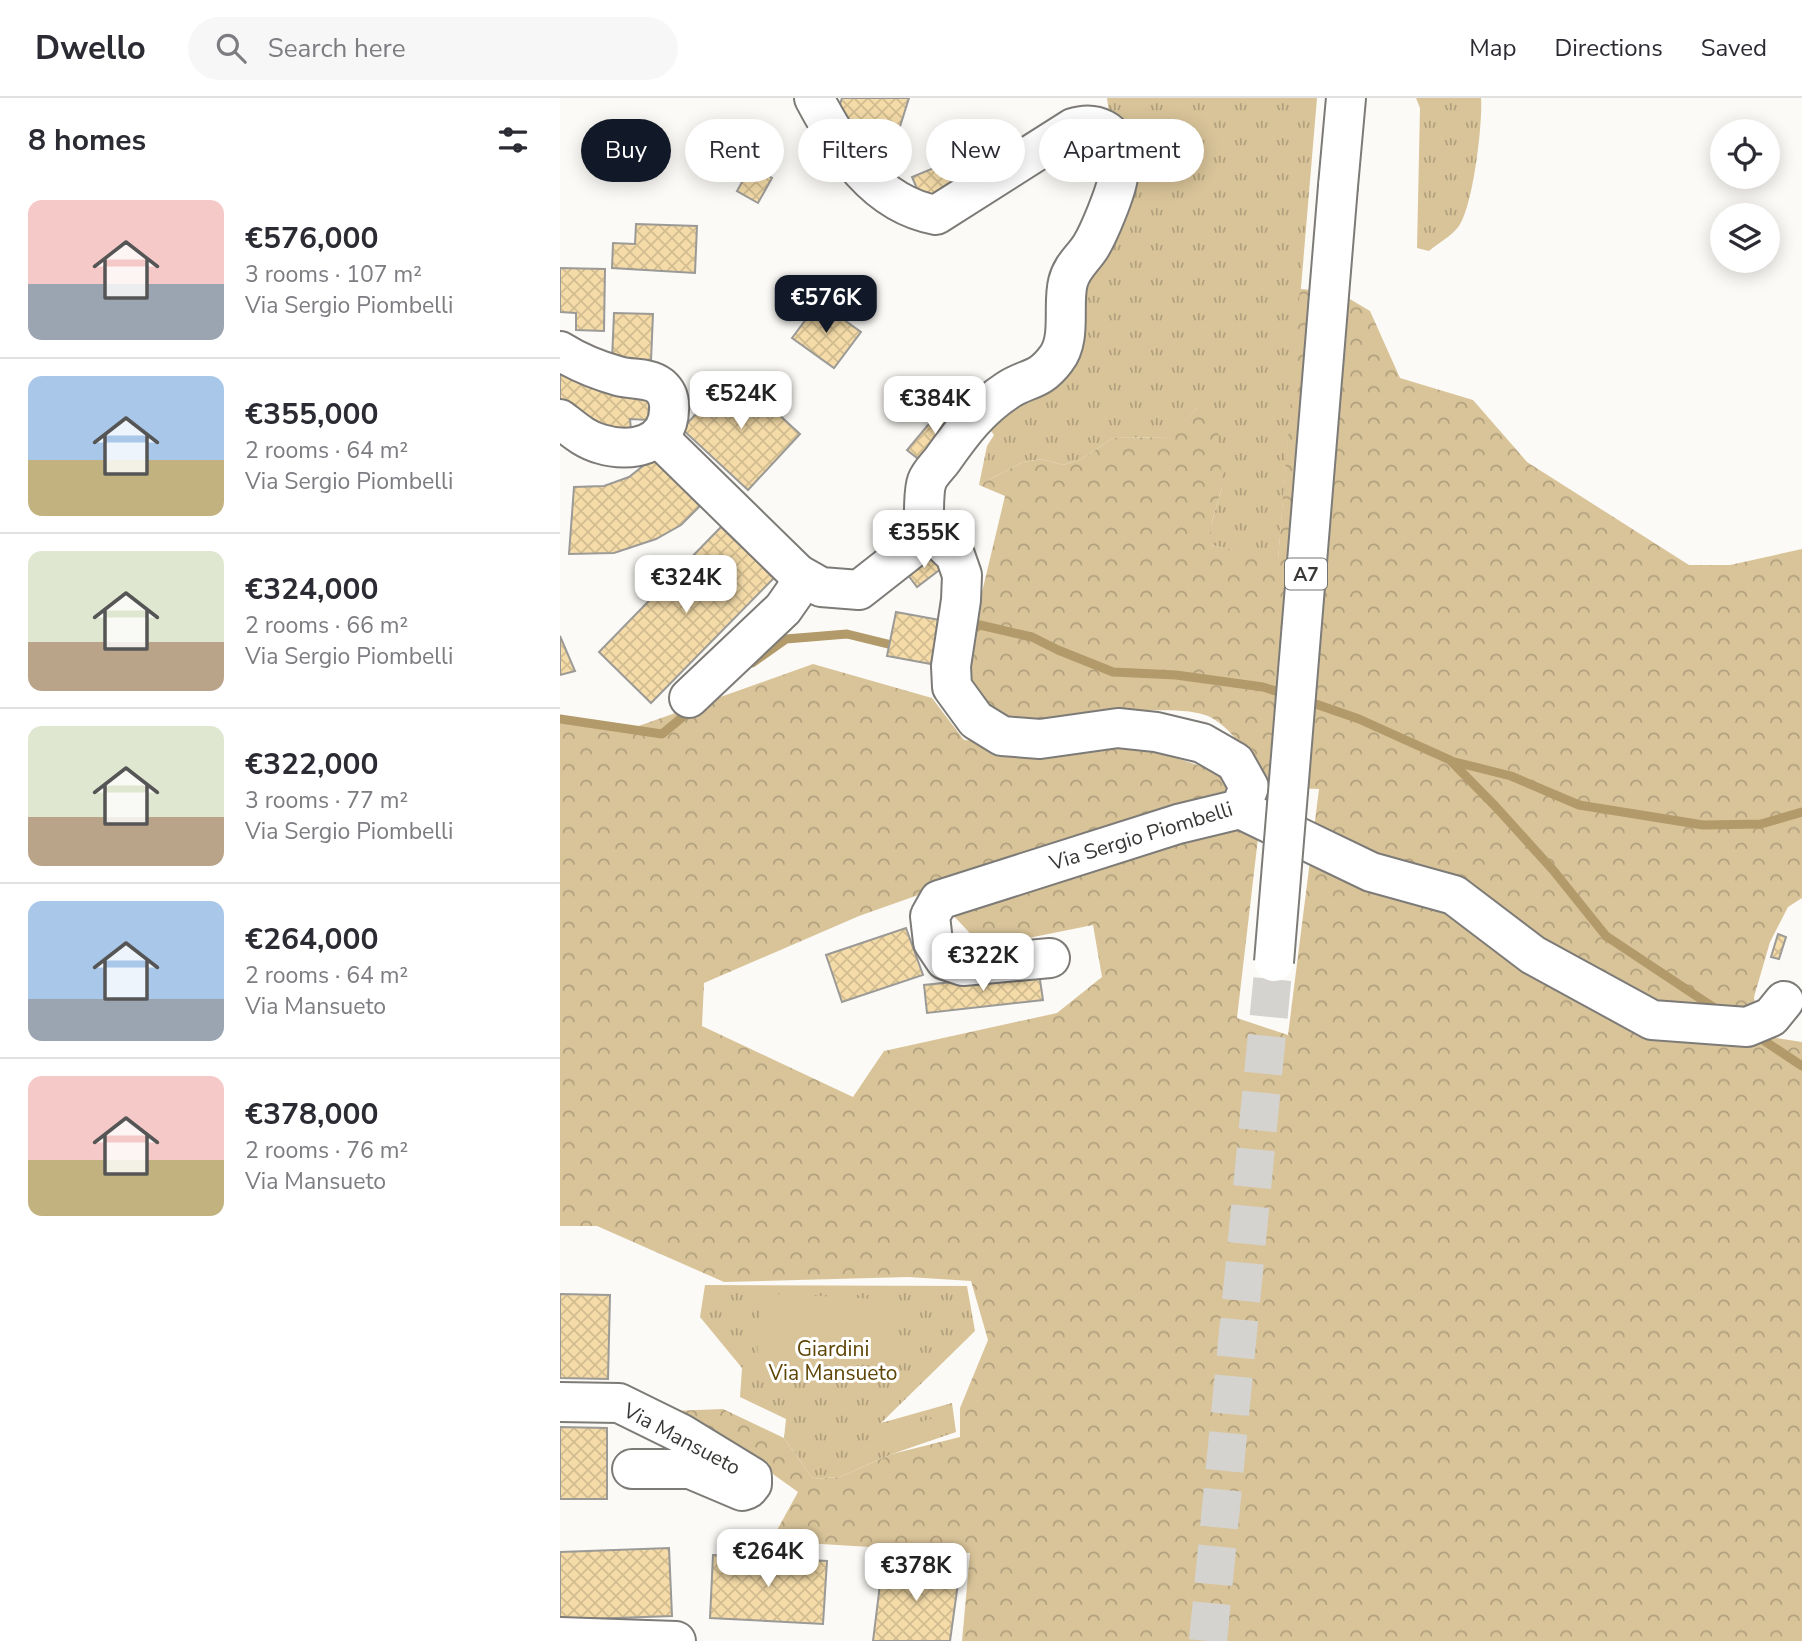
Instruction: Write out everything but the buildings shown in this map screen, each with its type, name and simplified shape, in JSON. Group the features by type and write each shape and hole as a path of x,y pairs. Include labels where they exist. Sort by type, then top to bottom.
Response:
{"main road":[{"path":"659,438 798,574 821,587 859,590 924,539 927,481 961,433 994,399 1013,387 1042,375 1059,356 1063,342 1068,279 1074,266 1091,245 1118,178 1118,149 1110,134 1086,124 1073,128 936,215 908,207 882,191 862,173 829,126 814,98"},
{"name":"A7","path":"1275,962 1346,98"},
{"path":"560,351 581,364 622,377 646,380 661,387 670,407 668,422 659,438 638,446 604,445 585,438 560,419"},
{"name":"Via Sergio Piombelli","path":"924,539 937,538 955,555 962,575 951,666 952,687 976,720 1002,736 1040,739 1118,728 1156,732 1202,743 1235,762 1249,787 1240,809 1178,824 939,900 930,916 933,942 945,960 964,966 1049,958"},
{"path":"689,698 783,609 797,589 798,574"},
{"path":"1240,809 1371,872 1454,895 1533,955 1652,1020 1747,1027 1771,1017 1784,1000"},
{"name":"Via Mansueto","path":"560,1402 619,1403 729,1461 753,1480 748,1489 742,1491 690,1469 632,1469"},
{"path":"560,1637 676,1641"}],"green space":[{"path":"1107,98 1317,98 1278,560 1211,545 1211,525 1222,487 1197,408 1171,437 1113,438 1082,459 1063,465 1042,459 1023,462 979,485 987,446 994,435 983,420 1048,381 1077,281 1121,201 1118,182 1204,182 1204,119 1110,119"},
{"path":"1416,98 1481,98 1476,164 1469,202 1456,230 1429,251 1417,248 1420,108"},
{"path":"1300,289 1338,292 1370,311 1400,378 1473,400 1527,462 1689,565 1730,565 1802,549 1802,898 1788,907 1770,942 1754,997 1758,1035 1802,1042 1802,1641 962,1641 970,1553 771,1541 798,1492 749,1457 671,1411 723,1409 784,1438 813,1479 840,1477 892,1454 960,1437 960,1408 988,1340 971,1281 908,1277 724,1282 597,1226 560,1226 560,723 633,728 813,664 932,698 964,740 1035,746 1123,741 1263,786 1248,756 1234,737 1208,716 1169,710 1008,723 961,680 1005,496 979,485 1023,462 1042,459 1063,465 1082,459 1113,438 1170,437 1197,408 1217,410 1222,487 1211,525 1211,545 1278,559","holes":["1264,787 1319,789 1288,1035 1237,1018","1153,812 949,911 983,947 1093,925 1102,977 1057,1013 884,1051 853,1097 702,1026 704,983 859,916"]},
{"name":"Giardini Via Mansueto","path":"705,1285 967,1286 975,1331 881,1423 952,1403 956,1432 892,1454 840,1477 813,1479 784,1438 786,1419 740,1397 742,1368 700,1317"},
{"path":"760,1293 896,1300 893,1366 757,1360"},
{"path":"951,1413 954,1430 874,1454 870,1437"}],"waterway":[{"path":"968,632 980,625 1032,637 1113,672 1176,675 1263,687 1288,695"},
{"path":"752,663 786,639 847,634 900,647"},
{"path":"1304,700 1359,719 1450,760 1553,870 1606,936 1719,1011"},
{"path":"560,719 662,734 691,710"},
{"path":"1451,761 1511,776 1579,805 1703,825 1761,824 1802,812"},
{"path":"1754,1034 1802,1066"}],"tunnel":[{"path":"1208,1641 1274,962"}]}
